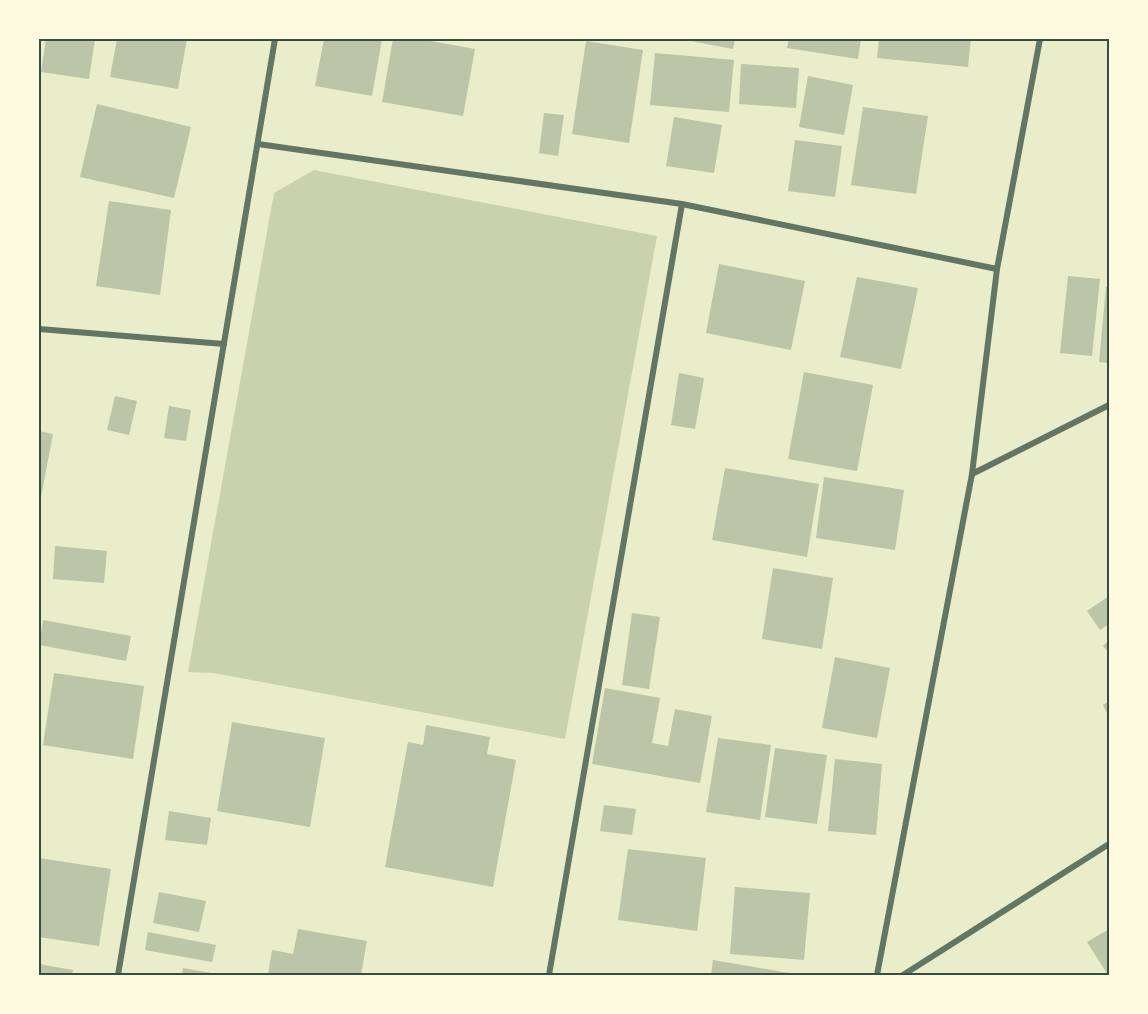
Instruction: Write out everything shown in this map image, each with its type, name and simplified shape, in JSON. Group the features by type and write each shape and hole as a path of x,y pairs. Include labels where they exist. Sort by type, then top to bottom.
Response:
{"street":[{"path":"118,975 276,39"},
{"path":"877,975 972,474 997,269 1040,39"},
{"path":"258,144 682,204 997,269"},
{"path":"549,975 682,204"},
{"path":"39,329 224,344"},
{"path":"972,474 1109,405"},
{"path":"903,975 1109,844"}],"green space":[{"path":"314,170 657,236 565,739 214,673 188,672 274,193"}],"building":[{"path":"46,39 95,39 89,79 41,72"},
{"path":"117,39 187,39 178,89 110,77"},
{"path":"324,39 382,39 372,96 315,86"},
{"path":"393,39 420,39 475,49 463,116 382,102"},
{"path":"680,39 735,39 733,49"},
{"path":"789,39 861,39 858,59 787,48"},
{"path":"879,39 971,39 968,67 877,58"},
{"path":"586,41 643,50 629,143 572,134"},
{"path":"655,53 734,60 729,112 650,105"},
{"path":"741,64 799,68 796,108 739,104"},
{"path":"808,76 853,85 844,135 799,127"},
{"path":"97,104 191,127 174,198 80,177"},
{"path":"863,107 928,116 916,194 851,185"},
{"path":"544,113 564,115 558,156 539,153"},
{"path":"674,117 722,125 714,173 666,166"},
{"path":"795,140 842,146 835,197 788,191"},
{"path":"109,201 171,210 160,295 96,286"},
{"path":"719,264 805,281 791,350 706,333"},
{"path":"1068,276 1100,279 1092,356 1060,353"},
{"path":"857,277 918,288 901,369 840,357"},
{"path":"1106,287 1109,287 1109,363 1099,362"},
{"path":"804,372 873,385 857,471 788,459"},
{"path":"679,373 704,378 695,429 671,425"},
{"path":"115,396 137,401 129,435 107,430"},
{"path":"169,406 191,410 186,441 164,438"},
{"path":"39,431 53,434 40,502 39,502"},
{"path":"725,468 819,484 807,557 712,540"},
{"path":"824,477 904,490 895,550 816,538"},
{"path":"55,546 107,551 104,583 53,579"},
{"path":"773,568 833,578 822,649 762,639"},
{"path":"1109,596 1109,624 1100,630 1087,611"},
{"path":"632,613 660,617 649,689 622,685"},
{"path":"43,620 131,636 126,661 39,645"},
{"path":"1109,640 1109,653 1103,646"},
{"path":"835,657 890,668 877,738 822,728"},
{"path":"54,673 144,686 133,759 43,745"},
{"path":"605,688 660,698 652,743 668,746 675,709 712,716 700,783 592,764"},
{"path":"1109,701 1109,717 1103,705"},
{"path":"232,722 325,738 310,827 217,811"},
{"path":"426,725 490,737 487,754 516,760 493,887 385,867 408,742 423,745"},
{"path":"718,738 771,745 760,820 706,812"},
{"path":"775,748 827,755 817,824 765,817"},
{"path":"835,759 882,764 876,835 828,831"},
{"path":"604,805 636,809 632,835 600,831"},
{"path":"169,811 211,818 207,845 165,840"},
{"path":"628,849 706,858 697,931 618,920"},
{"path":"39,858 111,869 99,946 39,937"},
{"path":"735,887 810,893 804,960 730,954"},
{"path":"159,892 206,901 199,932 153,923"},
{"path":"298,929 367,941 361,975 268,975 272,950 293,954"},
{"path":"1109,929 1109,975 1108,975 1087,942"},
{"path":"148,932 216,945 212,962 145,950"},
{"path":"713,960 795,974 795,975 711,975"},
{"path":"39,964 73,970 72,975 39,975"},
{"path":"183,968 217,974 217,975 182,975"}]}
